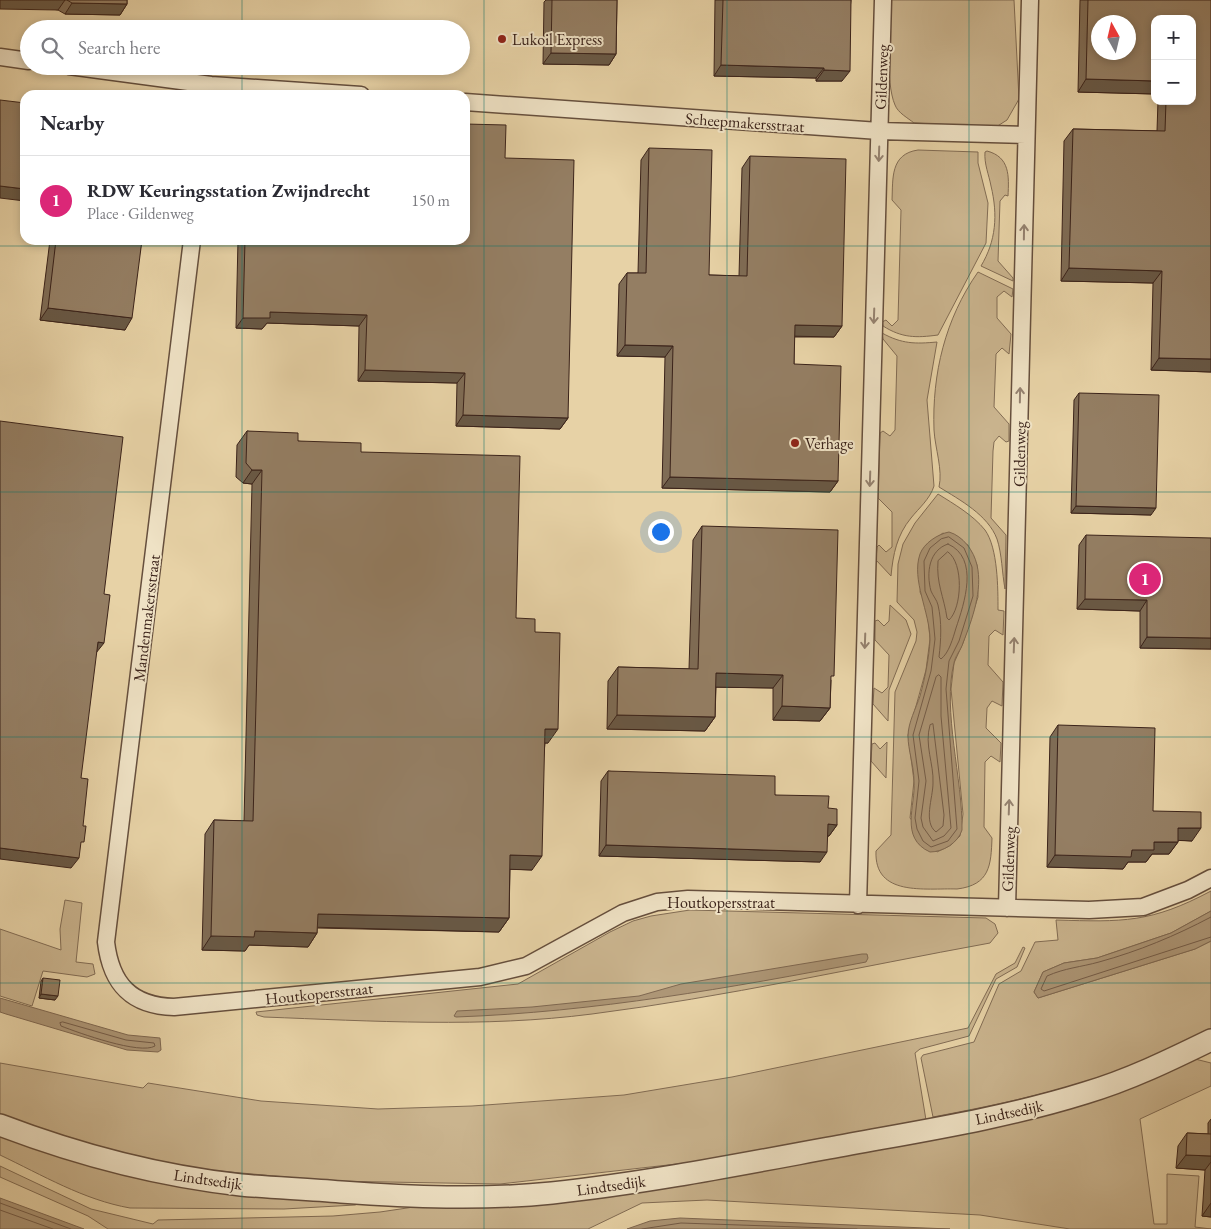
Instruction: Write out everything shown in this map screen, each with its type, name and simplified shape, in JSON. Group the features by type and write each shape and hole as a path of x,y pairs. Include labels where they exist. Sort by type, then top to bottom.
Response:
{"street":[{"name":"Gildenweg","path":"858,905 883,0"},
{"name":"Gildenweg","path":"1007,908 1025,136 1030,0"},
{"path":"0,57 20,60"},
{"path":"122,75 211,90"},
{"name":"Scheepmakersstraat","path":"470,102 879,131 1025,136"},
{"name":"Mandenmakersstraat","path":"127,992 117,980 109,963 106,942 191,245"},
{"name":"Houtkopersstraat","path":"127,992 145,1003 174,1008 480,977 526,966 623,913 657,902 688,898 858,905 1089,910 1143,907 1188,890 1211,878"},
{"name":"Lindtsedijk","path":"0,1124 98,1156 164,1172 240,1184 411,1197 478,1197 551,1193 636,1182 773,1158 932,1129 1048,1104 1117,1083 1211,1040"}],"shaded area":[{"path":"890,0 1014,0 1019,99 1007,120 996,127 914,123 898,110 890,83"},
{"path":"918,150 978,152 978,163 988,203 986,243 938,335 923,337 897,333 883,326 882,322 886,320 892,326 898,320 901,210 892,200 893,176 902,157 909,152"},
{"path":"987,151 1000,158 1008,175 1008,196 1005,195 1000,201 998,261 1013,278 1013,281 981,266 993,237 995,217 993,197 985,161 985,152"},
{"path":"978,272 1013,289 1012,297 1004,291 997,297 997,318 1011,334 1009,354 1002,348 996,354 994,407 1009,424 1009,441 1006,442 999,436 994,442 991,518 1006,535 1005,589 1000,551 993,530 980,515 939,487 939,466 934,430 935,388 943,348 957,309"},
{"path":"882,333 909,342 937,342 927,400 934,486 927,499 902,531 893,560 891,576 876,560 877,547 879,545 886,552 892,547 892,512 878,498 880,433 883,431 890,436 895,430 897,356 883,339"},
{"path":"938,494 975,519 985,530 993,547 998,591 998,610 1004,611 1003,635 995,630 989,636 988,665 1003,682 1002,706 992,701 987,708 986,728 1001,743 1000,762 991,756 985,762 984,827 992,838 991,857 982,878 968,887 957,889 917,889 892,883 883,876 878,866 876,851 891,835 895,692 916,641 917,632 914,620 897,602 898,564 903,544 915,523","holes":["943,533 968,545 977,565 978,597 963,643 954,663 951,689 963,814 960,836 951,845 937,852 910,818 914,781 908,735 926,670 930,639 927,607 920,592 926,545"]},
{"path":"890,605 906,620 911,634 889,690 888,721 873,704 874,688 882,693 888,687 889,655 875,640 875,621 878,620 884,626 889,621"},
{"path":"887,742 886,778 871,761 872,744 875,743 880,749"},
{"path":"1211,891 1211,911 1171,933 1097,958 1064,963 1043,972 1034,992 1038,998 1195,949 1211,941 1211,1029 1135,1064 1086,1081 1010,1101 933,1117 921,1058 923,1055 974,1042 999,984 1021,971 1035,942 1058,940 1056,920 1100,921 1153,915 1190,902"},
{"path":"65,900 82,903 76,962 93,964 95,974 87,977 43,971 32,1006 0,996 0,929 61,950 60,929"},
{"path":"690,910 986,918 995,924 998,933 990,943 692,999 592,1014 510,1021 428,1022 264,1017 257,1015 256,1012 518,984 633,921"},
{"path":"1023,947 1025,948 1017,967 996,979 969,1036 920,1049 915,1053 926,1120 845,1137 712,1160 500,1184 330,1181 208,1170 140,1158 59,1136 0,1115 0,1063 143,1088 148,1083 261,1101 378,1109 472,1106 624,1095 732,1077 968,1028 996,974 1015,963"},
{"path":"1195,1059 1211,1063 1211,1086 1140,1119 1154,1224 1167,1224 1167,1174 1199,1176 1195,1227 1211,1229 1070,1229 980,1215 707,1200 642,1203 588,1229 108,1229 88,1216 0,1177 0,1166 91,1209 153,1224 158,1220 333,1216 380,1212 434,1204 651,1187"},
{"path":"0,1131 367,1201 355,1205 284,1209 130,1208 80,1193 0,1155"}],"water":[{"path":"949,532 959,537 971,549 977,565 979,584 973,615 955,660 951,682 950,702 962,830 954,843 935,852 930,852 920,846 912,830 914,781 908,731 924,682 930,640 919,585 918,564 920,554 928,543 936,537"},
{"path":"1211,911 1211,941 1195,949 1038,998 1034,992 1043,972 1064,963 1097,958 1171,933"},
{"path":"867,954 866,962 713,990 559,1010 454,1016 457,1011 532,1007 639,996 681,984"},
{"path":"0,998 128,1035 160,1038 161,1050 158,1052 127,1050 6,1014 0,1012"},
{"path":"0,1198 84,1229 0,1229"},
{"path":"680,1218 950,1229 627,1229 650,1221"}],"building":[{"path":"67,0 127,0 127,4 72,3"},
{"path":"552,0 617,0 616,54 551,53"},
{"path":"723,0 851,0 850,71 824,70 824,68 721,65"},
{"path":"1088,0 1211,0 1211,359 1159,358 1162,271 1069,268 1073,129 1165,131 1166,105 1196,105 1196,15 1151,15 1151,81 1086,79"},
{"path":"0,100 20,102 20,188 0,186"},
{"path":"470,124 506,125 505,158 574,160 568,418 463,415 465,373 365,370 367,315 270,312 270,318 243,318 245,245 470,245"},
{"path":"649,148 712,150 709,275 747,276 750,156 846,159 842,326 795,325 794,364 841,366 838,481 670,477 673,346 625,345 627,273 646,273"},
{"path":"55,245 141,245 132,318 48,308"},
{"path":"1079,393 1159,395 1156,508 1076,506"},
{"path":"0,421 123,437 104,594 110,595 104,643 98,642 81,778 88,779 83,826 86,826 79,858 0,848"},
{"path":"247,431 298,433 298,441 361,443 361,452 520,456 516,618 535,619 535,632 560,633 558,729 545,729 542,856 510,855 509,918 318,914 317,933 255,931 254,937 211,936 214,820 253,821 262,470 252,470 246,463"},
{"path":"702,526 838,530 834,676 831,676 830,708 782,706 783,675 716,673 715,717 617,715 618,667 698,669"},
{"path":"1086,535 1211,538 1211,638 1147,637 1147,600 1085,599"},
{"path":"1058,725 1155,728 1153,811 1201,812 1201,828 1178,828 1178,842 1154,842 1154,850 1132,850 1131,857 1055,855"},
{"path":"608,771 775,776 775,795 829,796 828,808 837,809 837,825 828,824 827,852 606,845"},
{"path":"43,978 60,980 58,996 41,994"},
{"path":"1187,1133 1211,1134 1211,1156 1186,1155"}],"place":[{"name":"Lukoil Express","path":"502,39"},
{"name":"Verhage","path":"795,443"},
{"name":"RDW Keuringsstation Zwijndrecht","path":"1145,579"}]}
